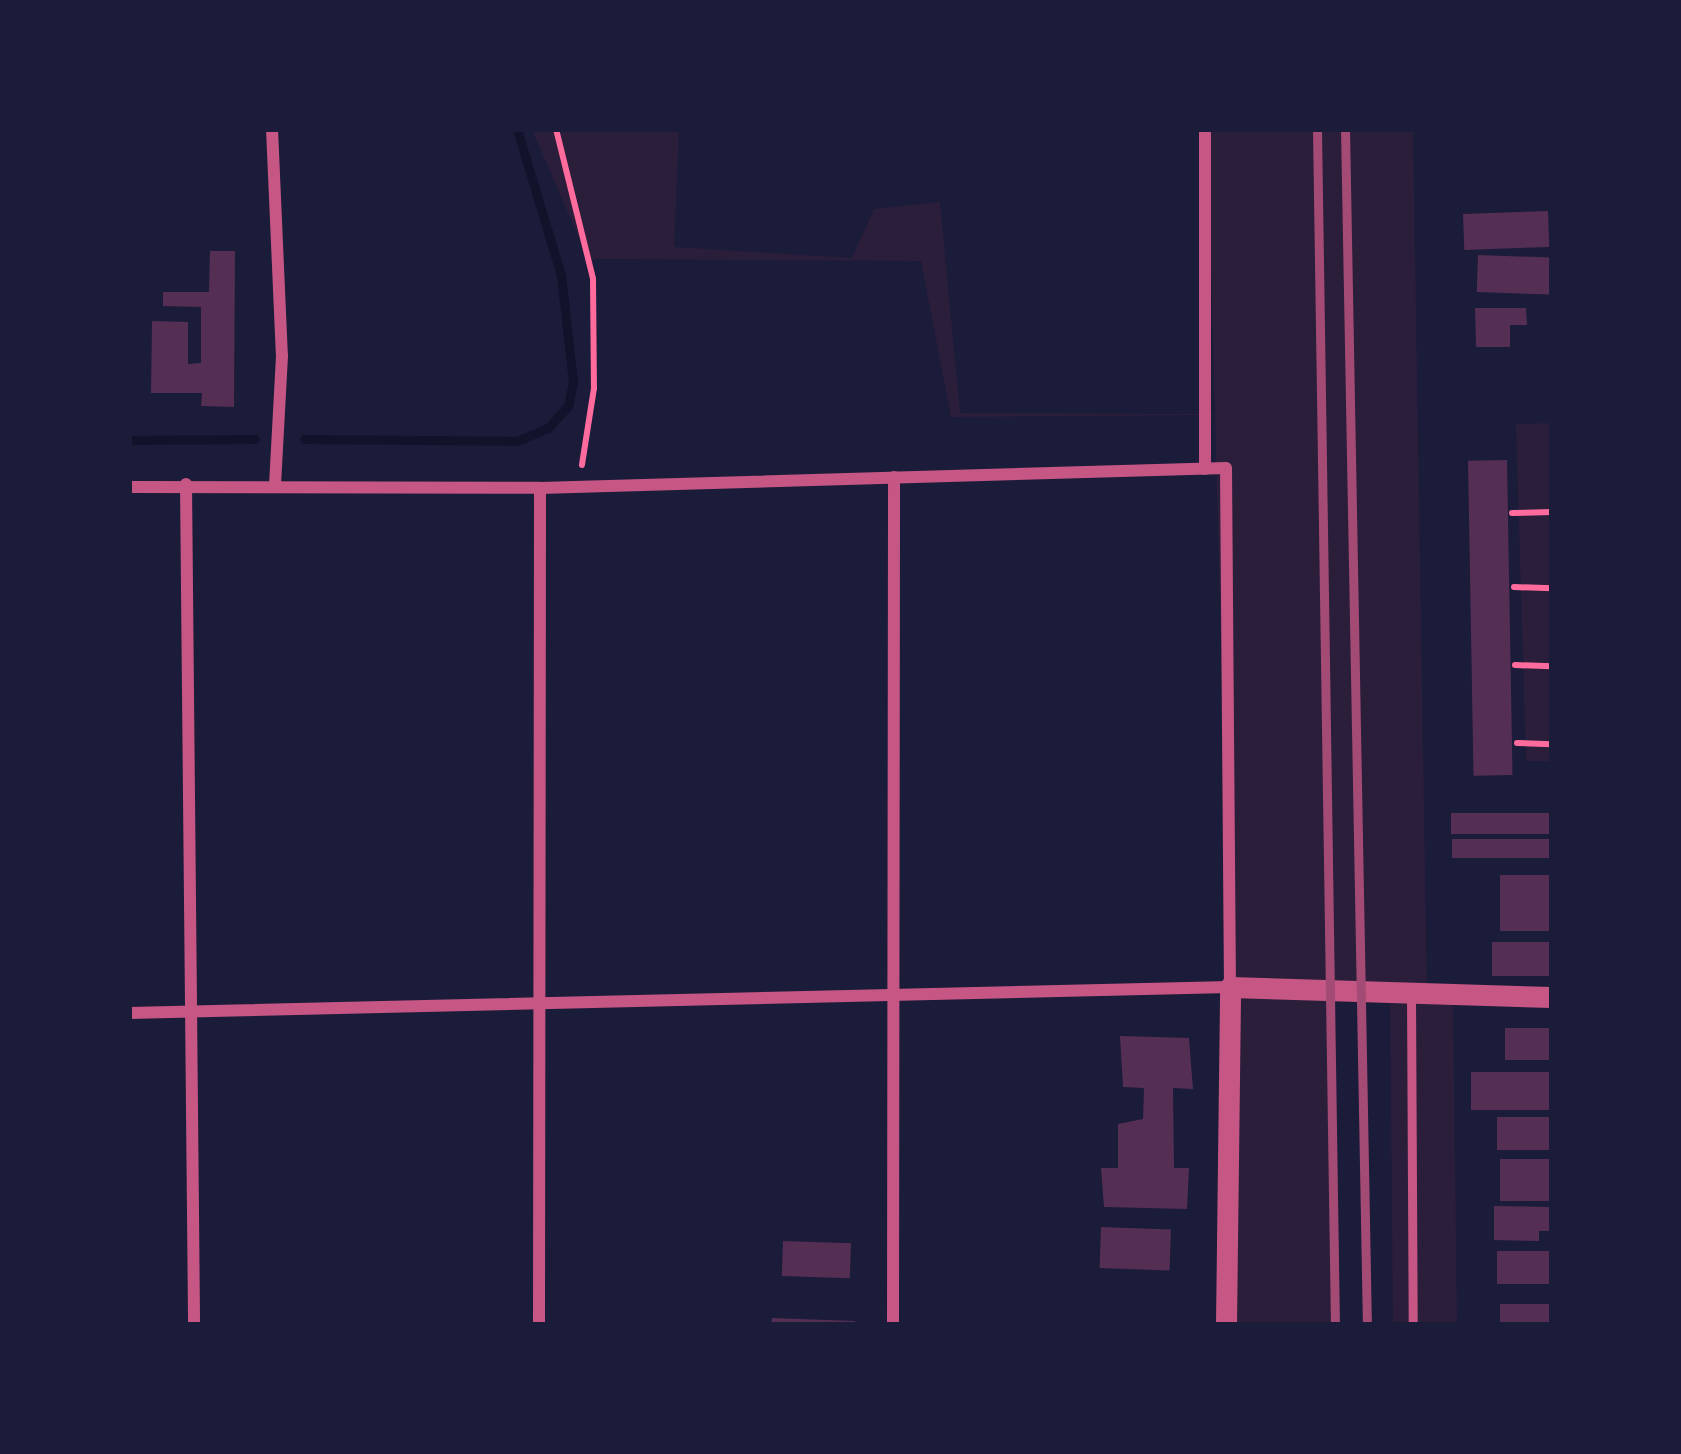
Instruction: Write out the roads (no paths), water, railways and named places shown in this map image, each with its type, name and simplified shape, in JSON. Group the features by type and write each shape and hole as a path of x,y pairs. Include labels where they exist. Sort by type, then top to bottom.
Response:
{"street":[{"path":"272,129 282,356 275,485"},
{"path":"1205,129 1205,469"},
{"path":"129,487 540,488 1226,468 1230,987 1226,1325"},
{"path":"893,1325 894,477"},
{"path":"186,484 194,1325"},
{"path":"538,1325 543,1006 540,488"},
{"path":"129,1013 1230,987 1552,997"}],"lane":[{"path":"1411,996 1413,1325"}],"waterway":[{"path":"304,439 517,441 548,428 568,406 573,382 561,275 517,129"},
{"path":"129,440 255,439"}],"railway":[{"path":"1317,129 1335,1325"},
{"path":"1345,129 1367,1325"}]}
